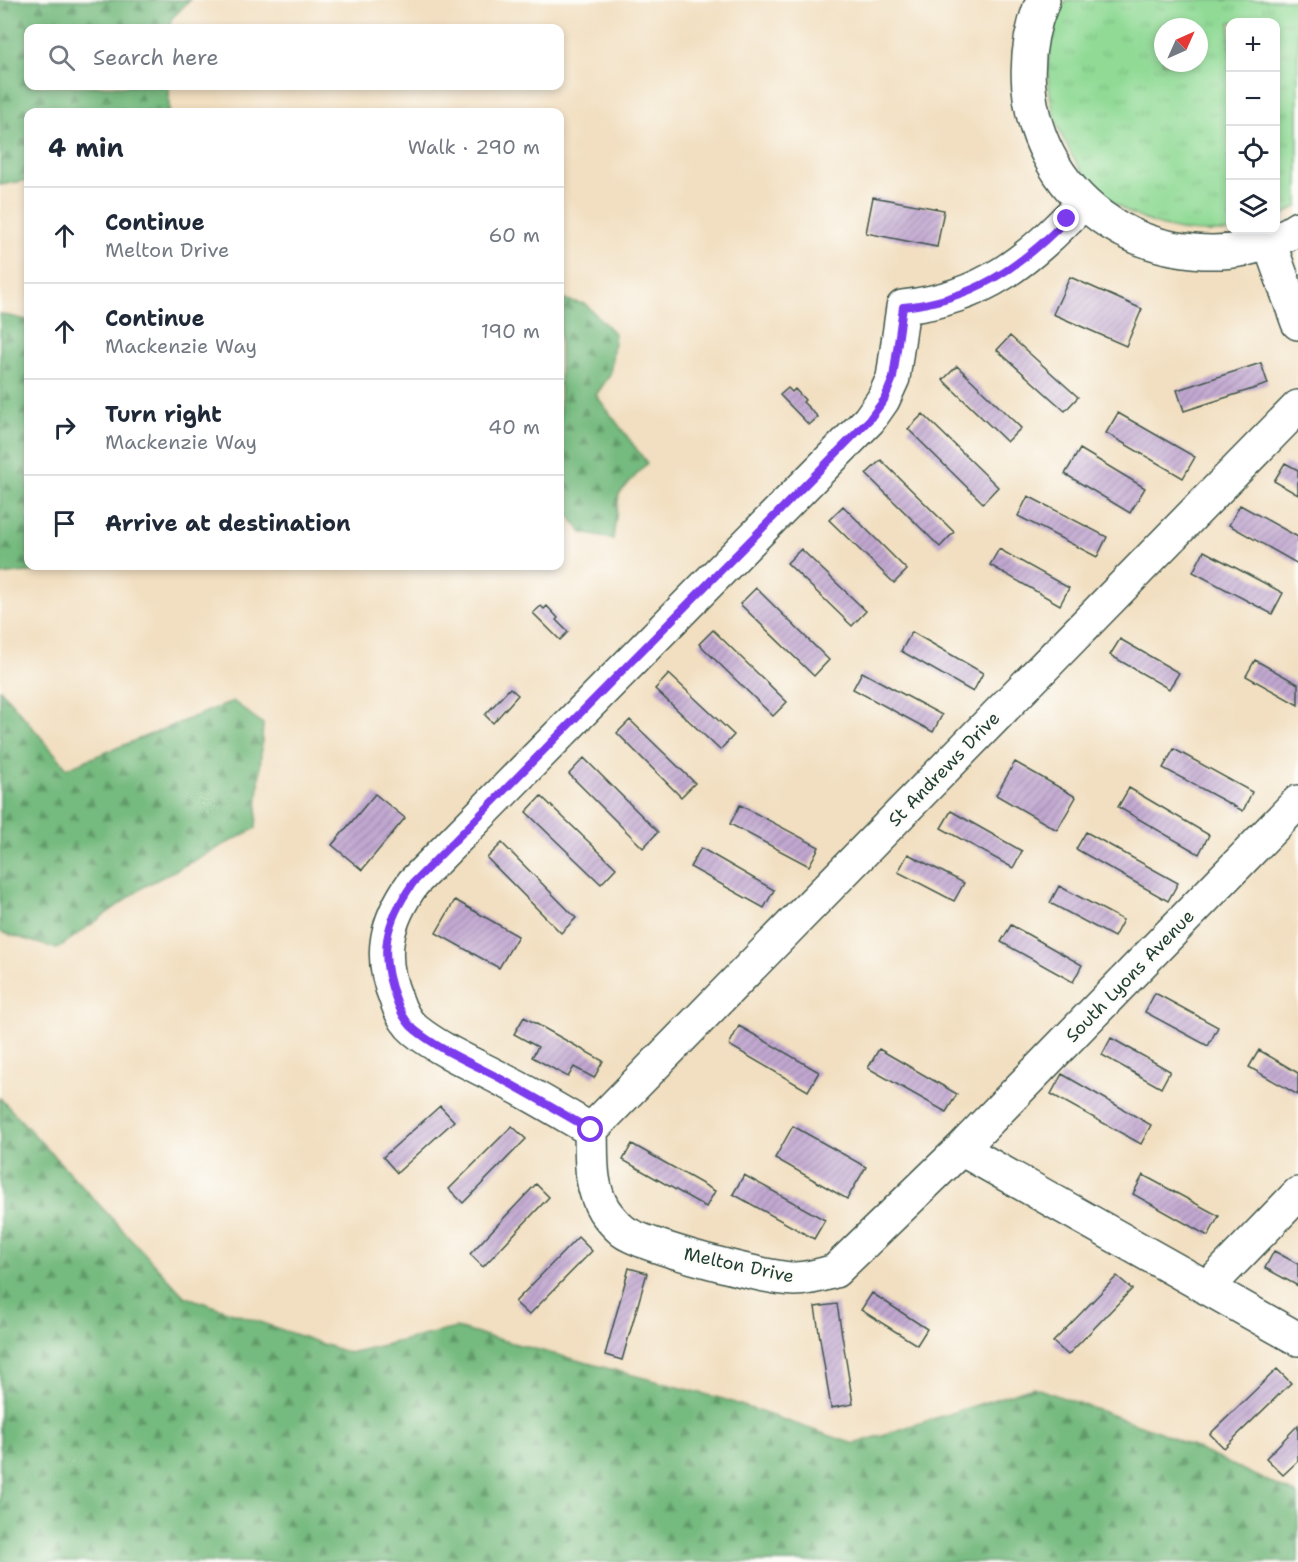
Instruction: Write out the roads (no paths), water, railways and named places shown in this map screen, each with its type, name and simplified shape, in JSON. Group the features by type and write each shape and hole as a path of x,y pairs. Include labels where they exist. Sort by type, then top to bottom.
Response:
{"street":[{"path":"1043,0 1036,17 1028,57 1027,84 1032,111 1039,137 1051,161 1083,203 1117,229 1171,248 1212,253 1240,250 1284,235 1298,322"},
{"path":"591,1130 443,1049 415,1030 400,1012 388,980 386,956 390,926 399,903 413,883 869,420 884,400 893,378 903,307 945,299 996,278 1031,254 1083,203"},
{"name":"St Andrews Drive","path":"591,1130 1298,407"},
{"name":"South Lyons Avenue","path":"962,1149 1298,802"},
{"name":"Melton Drive","path":"591,1130 593,1186 605,1211 624,1231 671,1250 756,1272 794,1279 835,1271 962,1149"},
{"path":"962,1149 1298,1340"},
{"path":"1207,1288 1298,1194"}]}
